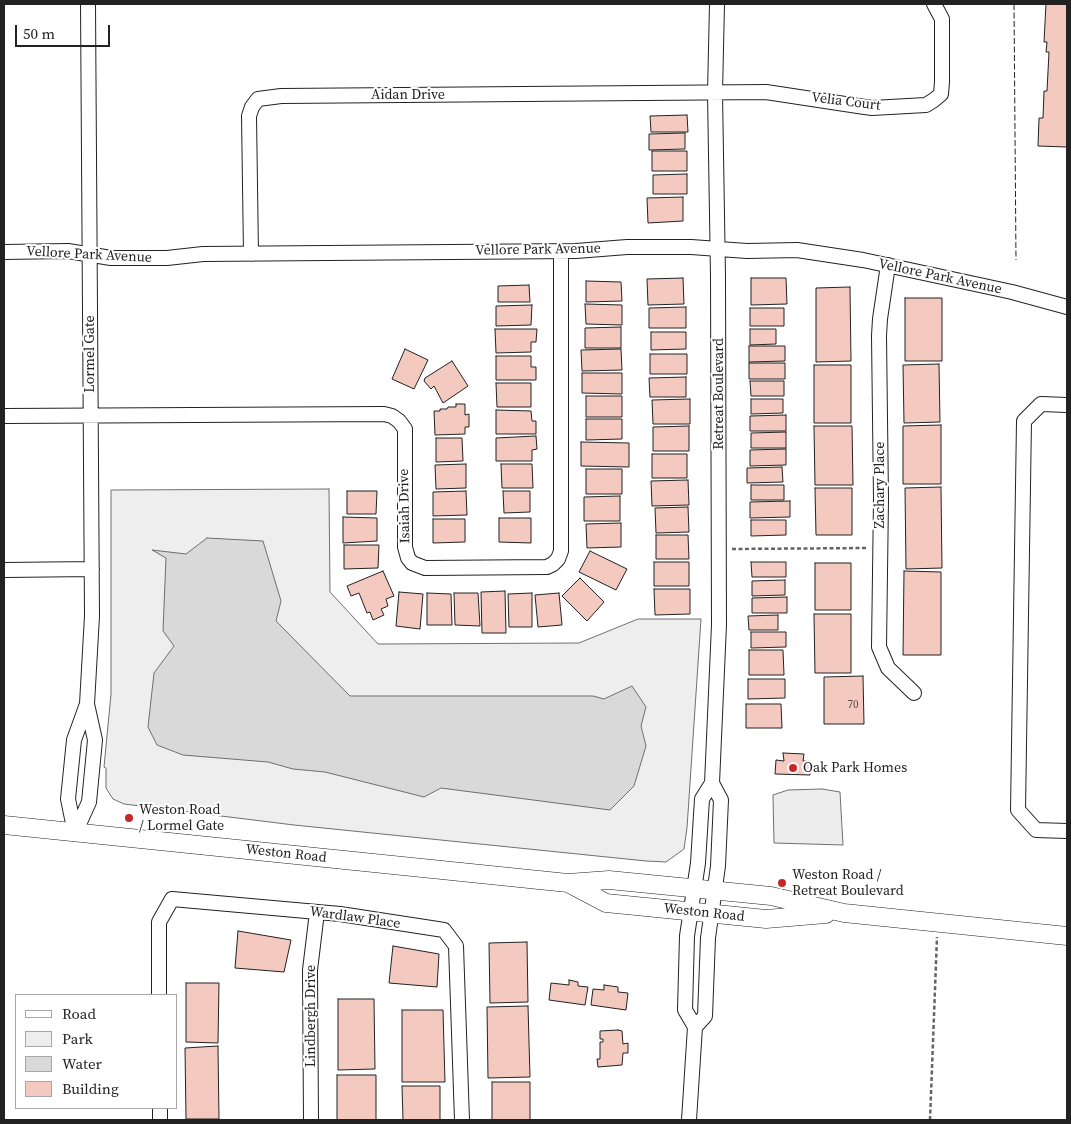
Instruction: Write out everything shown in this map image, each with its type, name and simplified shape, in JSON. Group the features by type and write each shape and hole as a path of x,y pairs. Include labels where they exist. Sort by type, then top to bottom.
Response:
{"main road":[{"name":"Weston Road","path":"4,825 568,883 609,880 771,896 844,913 1067,936"},
{"name":"Weston Road","path":"568,883 606,902 766,919 844,913"}],"street":[{"name":"Lormel Gate","path":"74,832 89,802 95,740 87,704 92,616 88,4"},
{"name":"Retreat Boulevard","path":"712,784 721,800 718,866 708,938 705,1016 695,1027 685,1010 688,936 698,863 702,799 712,784 720,625 715,93 717,4"},
{"name":"Velia Court","path":"715,93 776,93 872,108 926,105 940,94 942,82 942,20 934,4"},
{"name":"Aidan Drive","path":"251,254 250,116 252,107 258,99 281,96 715,93"},
{"name":"Vellore Park Avenue","path":"4,252 68,251 111,258 168,258 203,254 561,251 627,247 691,247 811,252 1004,290 1067,307"},
{"name":"Isaiah Drive","path":"4,416 384,414 392,416 399,420 404,429 405,547 408,558 412,563 425,568 547,567 558,559 562,542 561,251"},
{"name":"Zachary Place","path":"888,266 879,336 881,499 879,647 888,668 914,693"},
{"path":"1067,405 1041,404 1024,421 1018,810 1036,830 1067,831"},
{"path":"4,570 92,569"},
{"name":"Lormel Gate","path":"74,832 68,799 74,740 87,704"},
{"name":"Wardlaw Place","path":"159,994 159,922 172,899 317,912 444,930 456,946 462,1120"},
{"name":"Lindbergh Drive","path":"311,1120 310,970 317,912"},
{"path":"689,1120 695,1027"}],"path":[{"path":"732,549 871,548"},
{"path":"930,1120 938,923"}],"green space":[{"path":"329,489 330,592 378,644 579,643 638,619 701,619 684,849 666,862 646,861 294,825 124,804 113,799 106,788 106,768 104,767 111,694 111,490"}],"shaded area":[{"path":"822,789 840,792 843,845 774,843 773,795 788,790"}],"water":[{"path":"207,538 263,541 281,601 276,621 350,696 593,696 604,699 632,686 646,707 641,726 646,746 634,786 610,810 441,788 424,797 325,772 293,769 268,762 183,755 157,745 148,727 154,673 174,646 163,631 166,558 152,550 186,554"}],"building":[{"path":"1046,4 1067,4 1067,147 1038,146 1039,118 1043,118 1044,91 1047,91 1049,52 1046,52 1047,42 1044,42"},
{"path":"687,115 688,132 651,132 650,116"},
{"path":"685,133 685,149 649,150 649,134"},
{"path":"652,151 687,151 687,171 652,171"},
{"path":"687,174 687,194 653,194 653,175"},
{"path":"683,197 683,221 648,223 647,198"},
{"path":"683,278 684,304 648,305 647,279"},
{"path":"751,278 786,278 787,304 751,305"},
{"path":"586,281 621,282 622,301 586,302"},
{"path":"529,285 530,302 498,302 498,286"},
{"path":"850,287 851,361 816,362 816,288"},
{"path":"905,298 942,298 942,361 905,361"},
{"path":"585,304 622,305 622,325 586,324"},
{"path":"532,305 531,325 496,326 496,306"},
{"path":"686,307 686,328 649,328 649,308"},
{"path":"750,308 784,308 784,326 750,326"},
{"path":"621,327 621,348 585,348 585,328"},
{"path":"495,329 537,329 536,342 531,342 531,352 496,353"},
{"path":"750,329 776,329 776,344 750,345"},
{"path":"651,332 686,332 686,349 651,350"},
{"path":"749,346 785,346 785,361 749,362"},
{"path":"405,349 428,360 414,389 392,379"},
{"path":"621,349 622,370 582,371 581,350"},
{"path":"650,354 687,354 687,374 650,374"},
{"path":"496,356 531,356 531,367 536,367 536,380 496,380"},
{"path":"452,361 468,386 443,403 434,386 431,389 424,381 425,378"},
{"path":"749,363 785,363 785,379 749,379"},
{"path":"939,364 940,422 904,423 903,365"},
{"path":"814,365 851,365 851,423 814,423"},
{"path":"582,373 622,373 622,394 582,393"},
{"path":"686,377 686,397 650,397 649,378"},
{"path":"750,381 784,381 784,396 751,396"},
{"path":"496,383 531,383 531,407 497,407"},
{"path":"586,396 622,396 622,417 586,417"},
{"path":"690,399 690,424 653,424 652,400"},
{"path":"751,399 783,399 783,413 751,414"},
{"path":"456,404 465,404 465,415 469,414 469,427 465,427 465,434 435,435 434,411 456,407"},
{"path":"496,410 531,411 532,421 536,421 536,434 496,434"},
{"path":"786,415 786,431 750,431 750,416"},
{"path":"586,419 622,419 622,439 586,440"},
{"path":"941,425 941,484 903,484 903,426"},
{"path":"689,426 689,451 653,451 653,427"},
{"path":"814,426 852,426 853,485 815,485"},
{"path":"786,432 786,448 751,448 751,433"},
{"path":"536,436 537,449 532,450 532,461 496,461 496,438"},
{"path":"436,438 462,438 463,461 436,462"},
{"path":"581,442 629,443 629,467 581,466"},
{"path":"786,449 786,465 750,466 750,450"},
{"path":"652,454 687,454 687,478 652,478"},
{"path":"466,464 466,488 436,489 435,465"},
{"path":"501,464 532,464 533,488 502,488"},
{"path":"782,467 783,482 747,483 747,468"},
{"path":"586,469 622,469 622,494 586,494"},
{"path":"688,480 689,505 652,506 651,481"},
{"path":"751,485 784,485 784,500 751,500"},
{"path":"941,487 942,568 906,569 905,488"},
{"path":"815,488 852,488 852,535 816,535"},
{"path":"347,491 377,491 376,514 347,514"},
{"path":"466,491 467,515 433,516 433,492"},
{"path":"503,491 530,491 530,512 504,513"},
{"path":"620,496 620,521 584,521 584,497"},
{"path":"790,501 790,517 750,518 750,502"},
{"path":"688,507 689,532 656,533 655,508"},
{"path":"343,517 377,518 377,541 343,543"},
{"path":"499,518 531,518 531,543 499,542"},
{"path":"433,519 465,519 465,542 433,543"},
{"path":"751,520 786,520 786,535 751,536"},
{"path":"621,523 621,547 587,548 586,524"},
{"path":"656,535 688,535 689,559 656,559"},
{"path":"344,545 379,545 378,568 344,569"},
{"path":"590,551 627,569 616,590 579,572"},
{"path":"654,562 689,562 689,586 654,586"},
{"path":"751,562 786,562 786,577 752,577"},
{"path":"815,563 851,563 851,610 815,610"},
{"path":"383,571 394,596 386,599 388,606 381,609 384,615 373,620 370,612 367,613 359,593 351,596 347,586"},
{"path":"904,571 941,572 941,655 903,655"},
{"path":"580,578 604,602 587,621 562,596"},
{"path":"785,580 785,595 752,596 752,581"},
{"path":"654,589 690,589 690,614 655,615"},
{"path":"505,591 506,633 482,633 481,592"},
{"path":"399,592 423,594 420,629 396,626"},
{"path":"427,593 451,594 452,625 427,625"},
{"path":"454,593 478,593 480,626 455,625"},
{"path":"532,593 532,627 509,627 508,594"},
{"path":"559,593 562,625 538,627 535,595"},
{"path":"787,597 787,613 752,613 752,598"},
{"path":"814,614 851,614 851,673 815,673"},
{"path":"778,615 778,630 749,630 748,616"},
{"path":"751,632 786,632 786,647 751,648"},
{"path":"749,650 783,650 784,675 749,675"},
{"path":"863,676 864,724 824,724 824,677"},
{"path":"748,679 785,679 785,698 748,699"},
{"path":"746,704 781,704 782,728 746,728"},
{"name":"Oak Park Homes","path":"783,753 804,754 803,761 810,761 810,775 775,774 776,760 784,761"},
{"path":"238,931 291,940 284,972 235,968"},
{"path":"527,942 528,1002 490,1003 489,943"},
{"path":"393,946 439,954 437,987 389,983"},
{"path":"569,980 578,982 578,986 588,987 585,1005 549,1000 551,983 569,985"},
{"path":"186,983 219,983 218,1043 186,1042"},
{"path":"604,985 618,987 618,992 628,993 626,1010 591,1005 593,989 604,990"},
{"path":"338,999 374,999 375,1069 338,1070"},
{"path":"528,1006 530,1077 488,1078 487,1007"},
{"path":"402,1010 443,1010 445,1082 402,1082"},
{"path":"600,1031 622,1031 623,1044 628,1043 628,1053 623,1053 622,1065 598,1067 597,1059 600,1059 600,1042 603,1042 603,1039 600,1039"},
{"path":"218,1046 219,1119 186,1119 185,1048"},
{"path":"337,1075 376,1075 376,1120 337,1120"},
{"path":"492,1082 530,1082 530,1120 492,1120"},
{"path":"402,1086 440,1086 440,1120 403,1120"}],"fence":[{"path":"1014,4 1016,260"}],"place":[{"name":"Oak Park Homes","path":"793,768"},
{"name":"Weston Road / Lormel Gate","path":"129,818"},
{"name":"Weston Road / Retreat Boulevard","path":"782,883"}]}
